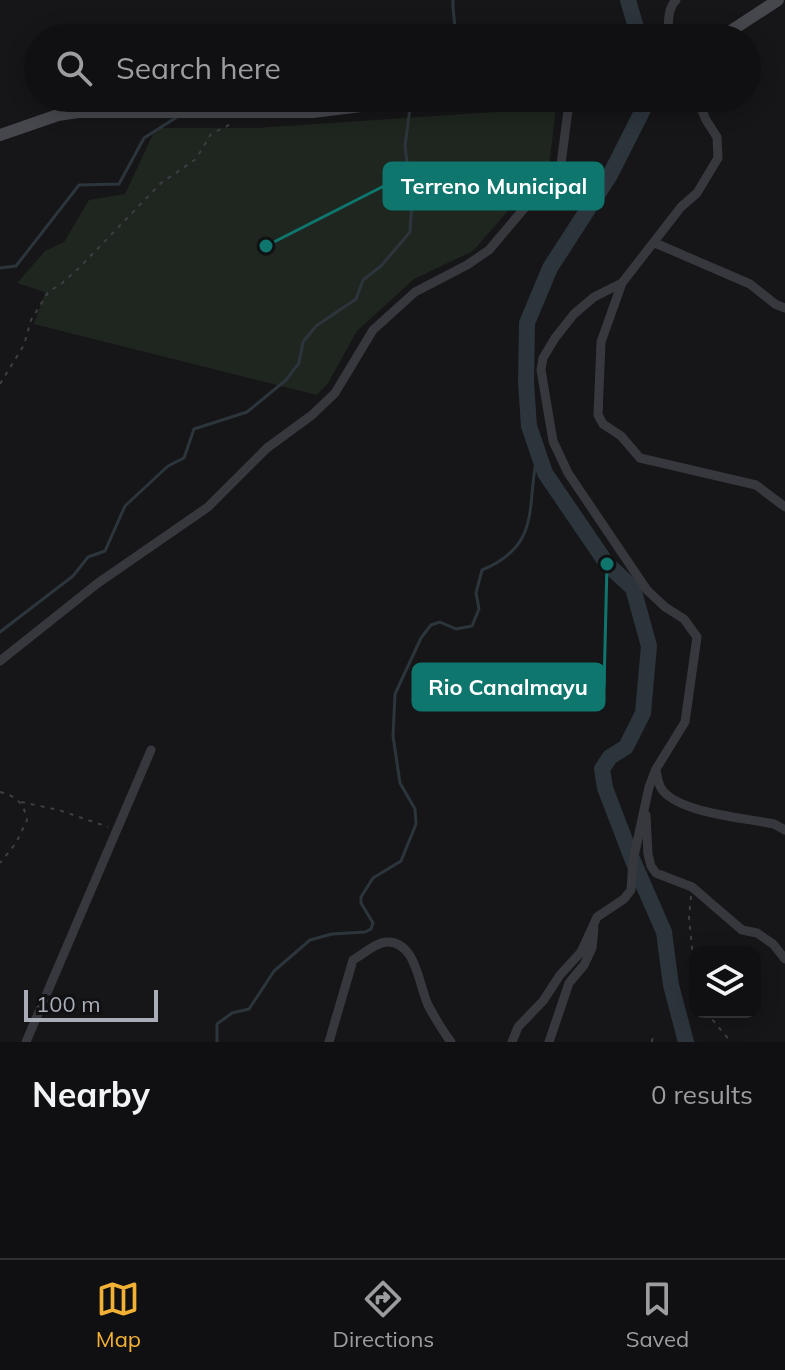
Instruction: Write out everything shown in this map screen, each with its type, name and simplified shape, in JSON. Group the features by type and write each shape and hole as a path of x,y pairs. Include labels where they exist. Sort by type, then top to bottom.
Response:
{"street":[{"path":"668,24 672,4 676,0"},
{"path":"741,24 778,0"},
{"path":"0,135 58,115 78,112 313,112"},
{"path":"0,661 98,583 208,507 267,448 312,415 335,393 373,330 415,292 489,250 527,205 548,193 556,182 568,112"},
{"path":"703,112 717,137 718,158 697,193 681,207 622,283 601,342 598,415 603,424 621,436 640,458 756,485 785,507"},
{"path":"655,243 750,284 785,308"},
{"path":"512,1042 518,1027 543,1001 560,975 581,952 595,920 624,899 631,890 633,861 649,787 656,769 685,722 697,637 684,619 647,590 568,473 553,441 541,370 543,358 574,314 594,297 622,283"},
{"path":"26,1042 151,750"},
{"path":"656,769 660,787 668,797 687,808 774,824 785,830"},
{"path":"645,808 651,866 656,873 692,887 742,930 757,933 773,944 785,959"},
{"path":"549,1042 569,983 584,965 592,948 595,920"},
{"path":"329,1042 353,960 381,943 390,942 403,949 417,966 427,1003 451,1042"}],"path":[{"path":"0,384 24,345 31,320 49,291 79,268 161,183 196,159 211,134 233,123 241,123"},
{"path":"0,792 21,802 59,810 115,830"},
{"path":"0,863 16,843 27,820 21,802"},
{"path":"692,887 689,917 692,946"},
{"path":"711,1018 731,1042"},
{"path":"652,1042 653,1033"}],"shaded area":[{"path":"495,112 555,112 548,175 520,197 473,251 414,279 357,331 328,383 317,395 34,324 45,292 17,283 45,251 64,242 89,200 125,194 156,128 256,128"}],"waterway":[{"path":"453,0 455,24"},
{"path":"628,0 635,24"},
{"path":"0,632 73,576 88,557 105,551 125,506 168,466 184,458 194,429 247,412 286,380 299,363 303,342 316,326 356,299 363,280 381,266 410,232 412,200 405,146 409,112"},
{"path":"642,112 610,175 550,268 527,323 526,383 529,426 545,473 607,564 633,588 649,646 643,713 626,747 610,757 602,769 605,788 664,932 671,985 686,1042"},
{"path":"0,268 16,266 79,185 119,184 144,138 177,117"},
{"path":"217,1042 217,1024 232,1013 249,1009 274,971 310,940 371,929 373,923 361,903 361,897 373,878 401,861 416,824 415,809 400,783 393,736 395,694 421,638 431,625 440,622 456,629 472,626 479,609 476,593 482,570 502,560 524,535 538,452"}],"place":[{"name":"Terreno Municipal","path":"266,246"},
{"name":"Rio Canalmayu","path":"607,564"}]}
